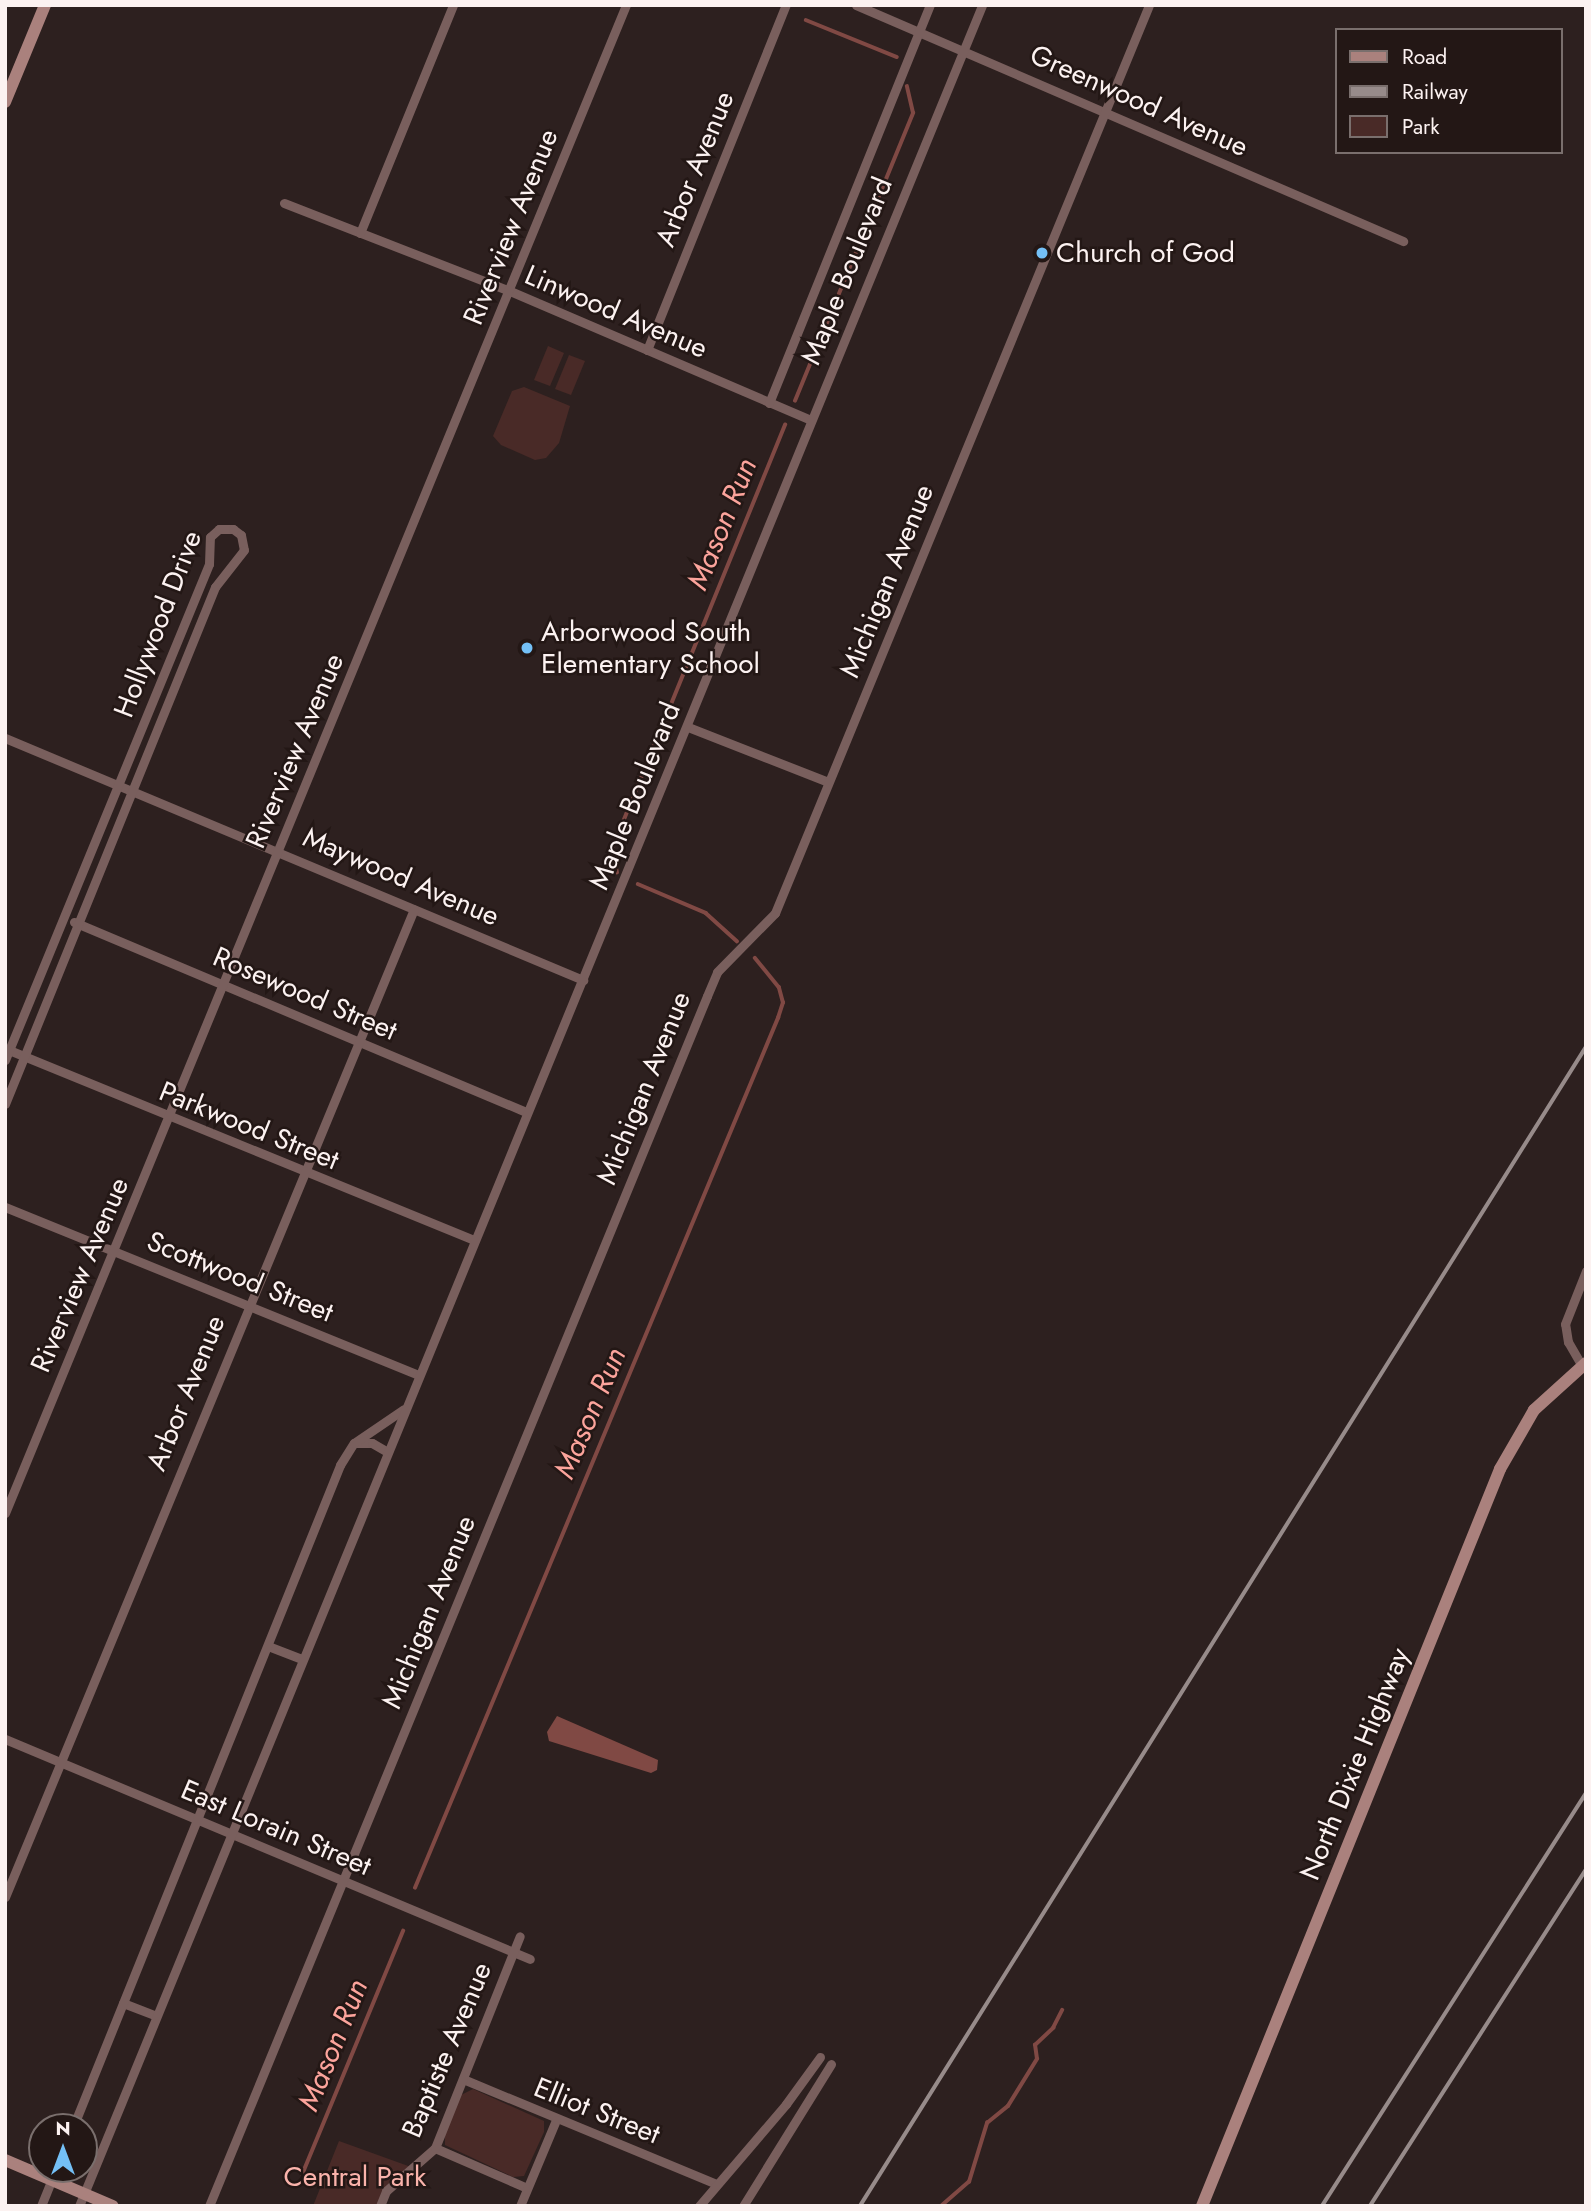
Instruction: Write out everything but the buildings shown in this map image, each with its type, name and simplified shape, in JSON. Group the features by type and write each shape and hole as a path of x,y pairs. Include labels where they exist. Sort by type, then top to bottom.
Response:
{"main road":[{"path":"5,102 45,5"},
{"name":"North Dixie Highway","path":"1202,2206 1500,1469 1534,1410 1584,1364"},
{"path":"5,2160 28,2167"},
{"path":"64,2183 82,2200 113,2206"}],"street":[{"path":"360,233 453,5"},
{"name":"Riverview Avenue","path":"5,1513 226,984 626,5"},
{"name":"Arbor Avenue","path":"647,350 786,5"},
{"name":"Greenwood Avenue","path":"856,5 962,48 1403,241"},
{"name":"Maple Boulevard","path":"769,403 930,5"},
{"name":"Maple Boulevard","path":"82,2200 154,2015 232,1832 300,1658 688,727 962,48 982,5"},
{"name":"Michigan Avenue","path":"209,2206 706,996 717,972 775,913 1149,5"},
{"name":"Linwood Avenue","path":"284,203 510,291 811,421"},
{"name":"Hollywood Drive","path":"5,1060 209,564 209,537 219,529 233,529 241,536 244,550 215,587 5,1104"},
{"path":"688,727 828,782"},
{"name":"Maywood Avenue","path":"5,738 279,850 583,980"},
{"name":"Arbor Avenue","path":"5,1897 248,1304 361,1044 414,909"},
{"name":"Rosewood Street","path":"64,917 527,1112"},
{"name":"Parkwood Street","path":"9,1050 170,1119 474,1240"},
{"name":"Scottwood Street","path":"5,1207 418,1375"},
{"path":"1584,1364 1565,1333 1586,1271"},
{"path":"79,2113 340,1465 354,1443 405,1408"},
{"path":"354,1443 372,1443 386,1451"},
{"path":"268,1646 300,1658"},
{"name":"East Lorain Street","path":"5,1739 530,1959"},
{"name":"Baptiste Avenue","path":"380,2206 386,2191 435,2148 520,1936"},
{"path":"122,2003 154,2015"},
{"path":"699,2206 820,2057"},
{"path":"743,2206 831,2064"},
{"path":"809,2073 821,2081"},
{"name":"Elliot Street","path":"463,2079 556,2120 716,2184"},
{"path":"520,2206 556,2120"},
{"path":"435,2148 527,2188"},
{"path":"41,2206 50,2183"}],"green space":[{"path":"548,346 564,353 550,386 534,380"},
{"path":"569,355 585,361 571,395 555,389"},
{"path":"524,387 570,406 559,443 546,458 535,460 501,445 493,436 512,391"},
{"path":"473,2089 544,2121 544,2132 524,2176 513,2177 445,2145 445,2132 461,2095"},
{"name":"Central Park","path":"339,2141 411,2167 377,2206 313,2206"}],"shaded area":[{"path":"557,1716 658,1760 657,1770 651,1773 549,1741 547,1732"}],"waterway":[{"name":"Mason Run","path":"806,20 897,57"},
{"name":"Mason Run","path":"795,401 913,113 907,87"},
{"name":"Mason Run","path":"617,873 612,849 785,425"},
{"name":"Mason Run","path":"638,884 706,913 737,941"},
{"name":"Mason Run","path":"415,1888 778,1018 783,1003 779,988 755,958"},
{"name":"Mason Run","path":"302,2175 403,1931"},
{"path":"941,2206 969,2182 987,2123 1008,2106 1037,2059 1035,2045 1053,2028 1062,2010"}],"railway":[{"path":"860,2206 1586,1047"},
{"path":"1322,2206 1586,1793"},
{"path":"1370,2206 1586,1869"}],"place":[{"name":"Church of God","path":"1042,253"},
{"name":"Arborwood South Elementary School","path":"527,648"}]}
